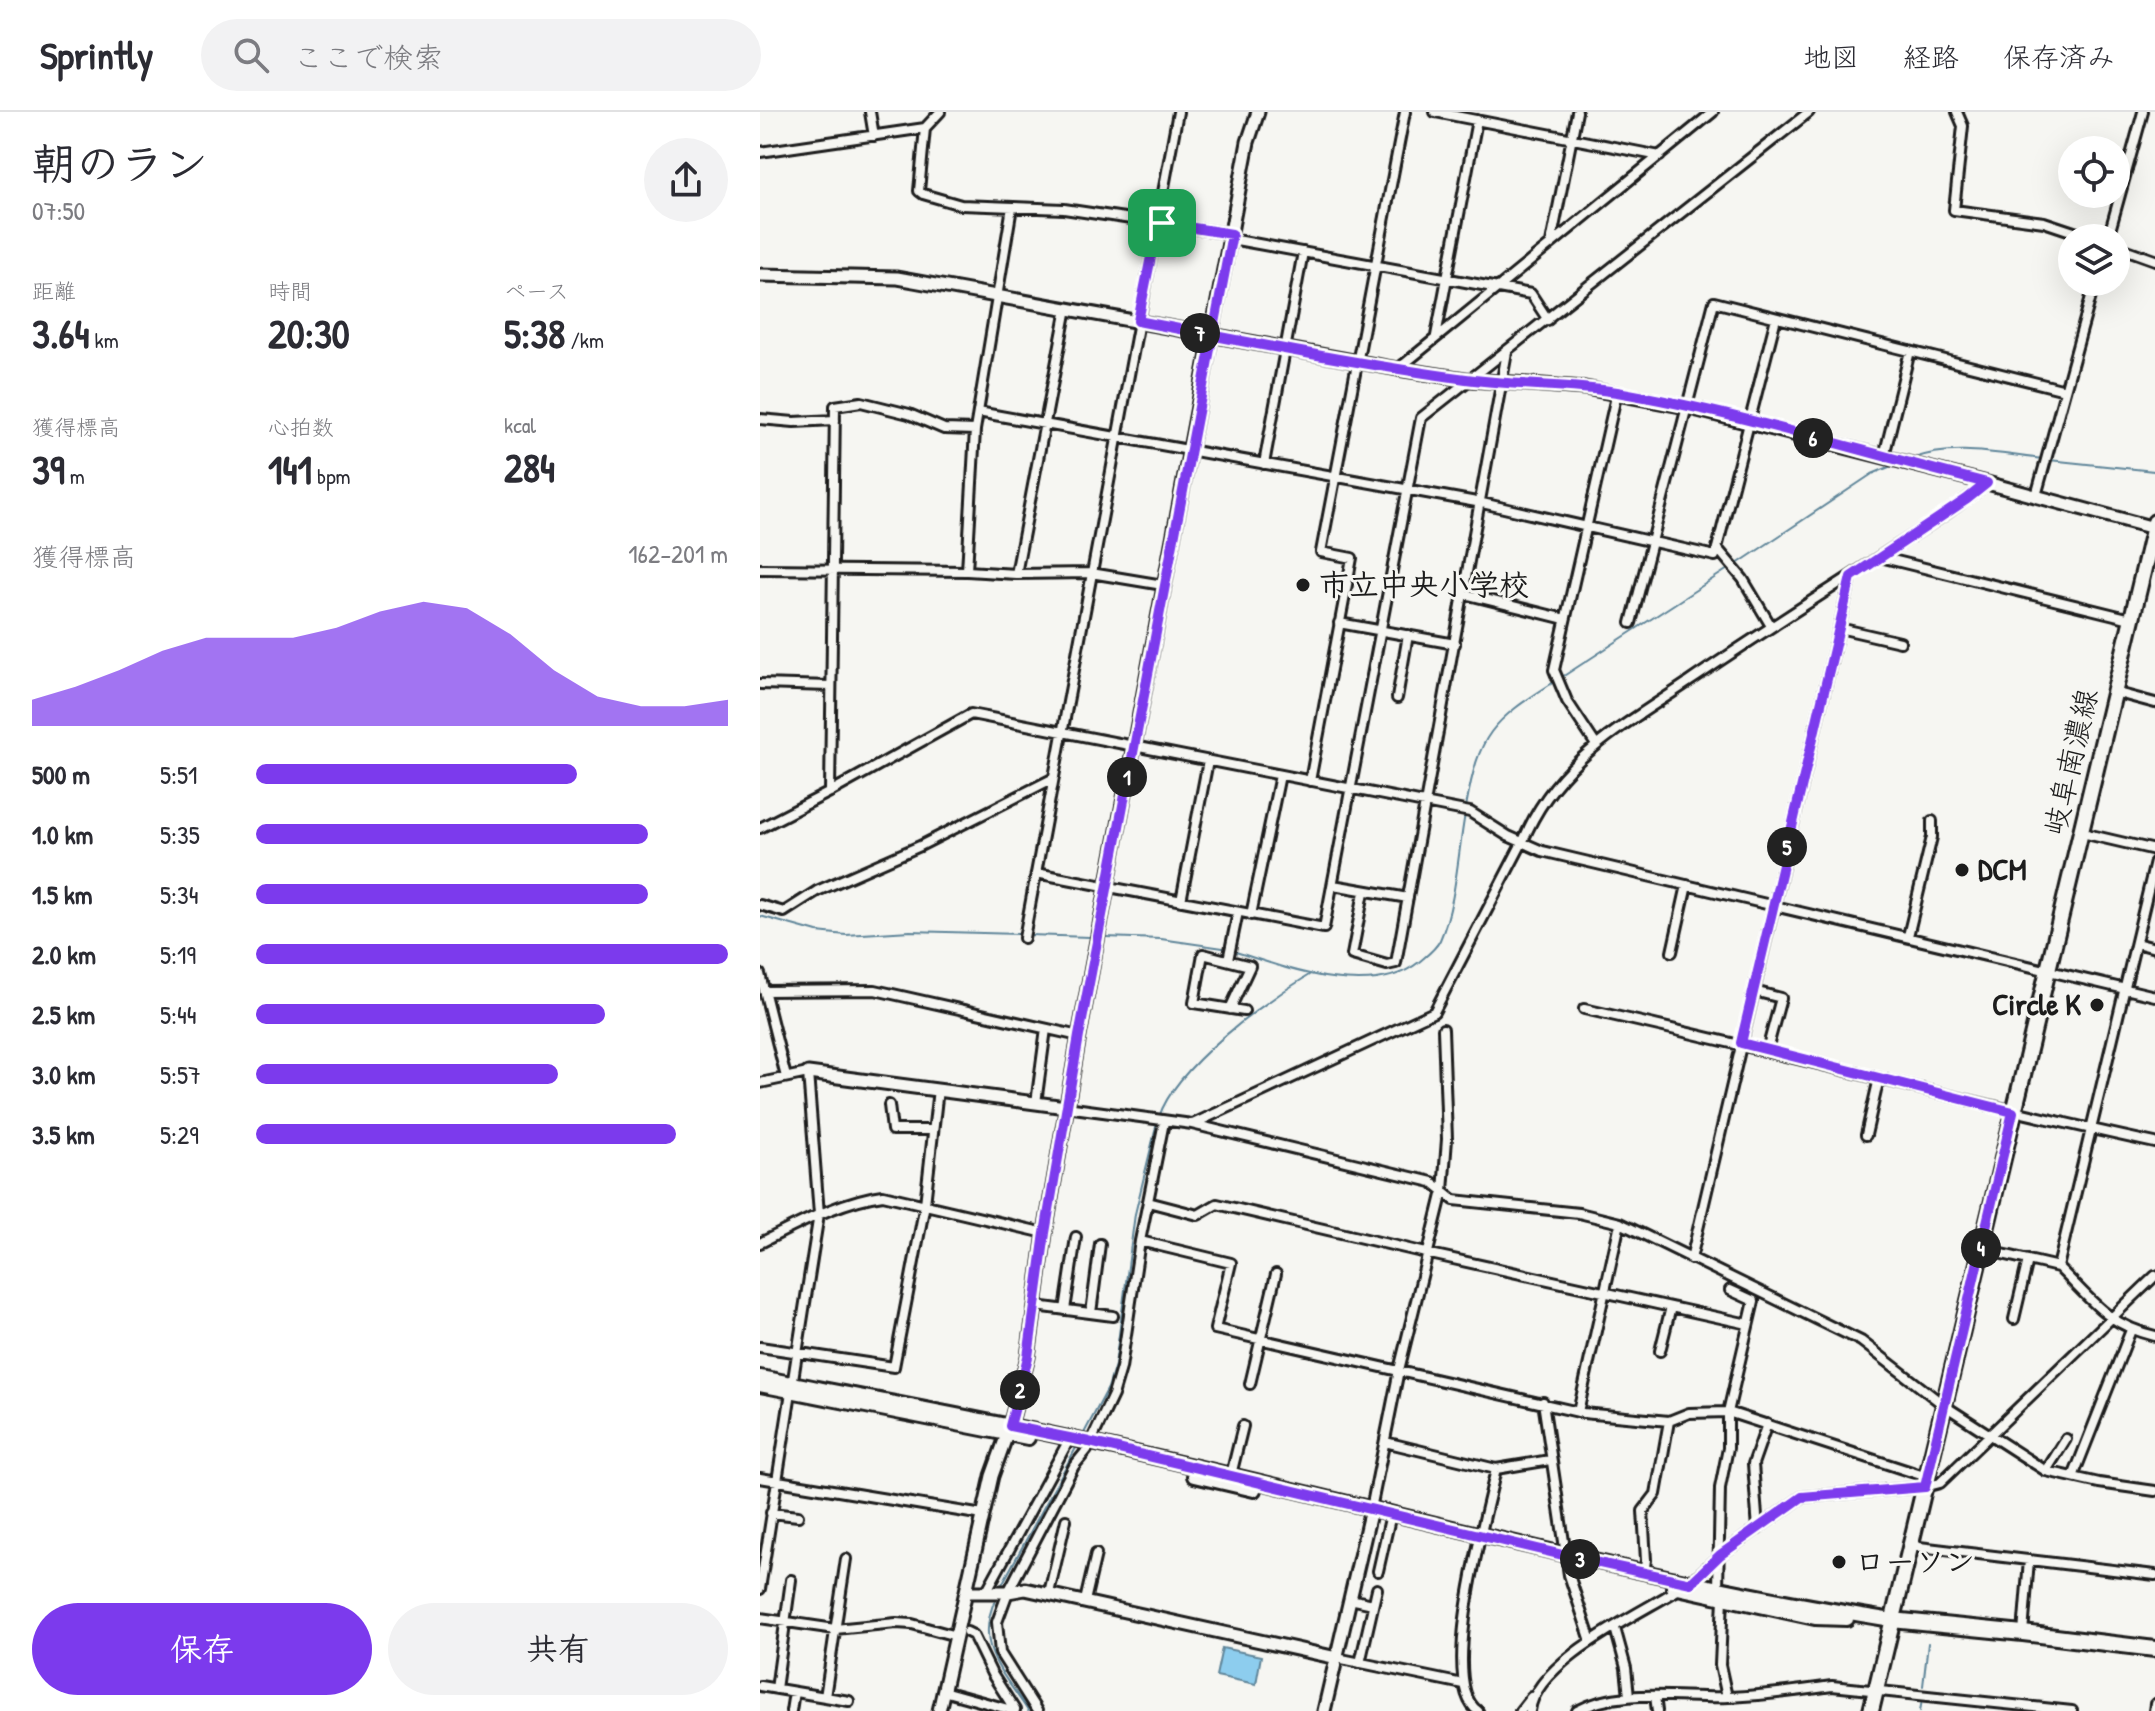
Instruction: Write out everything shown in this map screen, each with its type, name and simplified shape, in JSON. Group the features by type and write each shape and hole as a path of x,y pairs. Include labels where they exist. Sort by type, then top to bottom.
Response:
{"main road":[{"name":"岐阜南濃線","path":"1871,1711 2155,527"},
{"path":"760,1377 790,1387 1078,1444 1720,1594 1892,1620 2155,1649"},
{"path":"760,1385 790,1387"},
{"path":"1568,1559 1644,1573 1685,1586"}],"street":[{"path":"870,112 874,136"},
{"path":"940,112 925,128 919,191 961,205 1064,209 1158,222 1531,294 1548,320"},
{"path":"1024,938 1178,112"},
{"path":"939,1711 961,1634 992,1476 1028,1357 1045,1233 1079,1036 1248,142 1258,112"},
{"path":"1310,781 1352,558 1321,552 1405,112"},
{"path":"1435,112 1660,156"},
{"path":"1551,243 1577,112"},
{"path":"1398,369 1713,112"},
{"path":"1036,873 1324,928 1421,418 1809,112"},
{"path":"1957,112 1963,126 1954,210 2058,227"},
{"path":"2112,224 2143,112"},
{"path":"1436,337 1477,120"},
{"path":"760,152 925,128"},
{"path":"967,571 975,430 1012,207"},
{"path":"2130,251 2155,260"},
{"path":"1264,464 1303,252"},
{"path":"760,275 897,278 1398,369 1471,380 1617,392 1750,422 2155,527"},
{"path":"2036,496 2091,296"},
{"path":"1631,623 1714,302 2065,390"},
{"path":"1016,574 1067,308"},
{"path":"978,412 1482,503 1715,556 1776,318"},
{"path":"1364,892 1352,955 1387,965 1396,963 1482,503 1507,351"},
{"path":"1885,456 1910,351"},
{"path":"1596,745 1567,701 1554,670 1617,392"},
{"path":"830,792 835,406 861,402 909,414 944,429 975,430"},
{"path":"760,419 794,422 835,420"},
{"path":"1192,1124 1434,1012 1534,814 1554,784 1596,745 1987,483"},
{"path":"1717,548 1743,579 1771,626"},
{"path":"1880,557 2131,619"},
{"path":"760,569 1091,573 1163,585"},
{"path":"1691,1259 1851,577"},
{"path":"1465,594 1565,619"},
{"path":"1339,623 1455,644"},
{"path":"1839,628 1900,642"},
{"path":"1397,698 1408,635"},
{"path":"760,684 831,686"},
{"path":"2114,692 2155,703"},
{"path":"760,828 971,714 1470,812 1508,836 1542,851 2155,996"},
{"path":"1181,901 1208,761"},
{"path":"1251,915 1280,775"},
{"path":"760,905 784,912 817,891 920,846 1052,779"},
{"path":"1908,936 1932,837 1932,821"},
{"path":"2082,833 2155,850"},
{"path":"2058,1267 2155,862"},
{"path":"1333,885 1408,898"},
{"path":"1672,952 1687,885"},
{"path":"1228,960 1238,912"},
{"path":"2136,943 2155,948"},
{"path":"1230,1009 1250,966 1203,954 1194,1003 1230,1009 1244,1011"},
{"path":"760,974 786,1077"},
{"path":"764,991 875,990 1079,1036"},
{"path":"1754,991 1781,998 1767,1050"},
{"path":"1584,1009 1741,1043 2013,1112 2155,1143"},
{"path":"1036,1103 1046,1029"},
{"path":"1324,1711 1399,1370 1443,1191 1447,1139 1443,1029"},
{"path":"760,1589 819,1214 808,1073"},
{"path":"760,1083 808,1073 1192,1124 1432,1182 1454,1200 1579,1213 1620,1223 1861,1341 1945,1406 2046,1471 2155,1491"},
{"path":"1866,1135 1879,1078"},
{"path":"760,1347 894,1367 925,1204 938,1089"},
{"path":"889,1105 892,1130 933,1130"},
{"path":"1037,1711 1000,1653 998,1592 1078,1444 1113,1395 1121,1368 1160,1121"},
{"path":"760,1243 819,1214 883,1195 1045,1233"},
{"path":"1148,1202 1198,1215 1217,1204 1748,1324"},
{"path":"1578,1412 1620,1223"},
{"path":"1065,1310 1076,1237"},
{"path":"1140,1241 1231,1263 1215,1329 1578,1412 1669,1421 1689,1413 1728,1412 1926,1482"},
{"path":"1091,1313 1100,1244"},
{"path":"1981,1249 2058,1267 2110,1319 2131,1330 2155,1336"},
{"path":"2014,1319 2028,1260"},
{"path":"1250,1384 1276,1274"},
{"path":"1520,1711 1554,1668 1591,1641 1685,1586 1720,1555 1792,1502 1802,1497 1926,1482 1940,1483 2155,1276"},
{"path":"1727,1697 1720,1665 1720,1488 1728,1448 1728,1412 1754,1301 1730,1290"},
{"path":"1036,1306 1113,1316"},
{"path":"1660,1351 1671,1307"},
{"path":"2073,1477 2131,1330"},
{"path":"1543,1402 1569,1575 1591,1641"},
{"path":"1644,1573 1643,1511 1656,1494 1669,1421"},
{"path":"1758,1529 1753,1464 1767,1424"},
{"path":"1230,1480 1243,1426"},
{"path":"2046,1471 2066,1439"},
{"path":"1385,1442 1496,1469 1550,1460"},
{"path":"998,1592 1074,1466 1078,1444"},
{"path":"1478,1711 1471,1706 1463,1684 1462,1626 1496,1469"},
{"path":"760,1478 983,1515"},
{"path":"771,1513 798,1516"},
{"path":"1378,1571 1390,1518"},
{"path":"1049,1593 1066,1520"},
{"path":"1911,1546 2155,1575"},
{"path":"1085,1601 1096,1554"},
{"path":"830,1711 828,1697 835,1629 846,1559"},
{"path":"2023,1633 2029,1560"},
{"path":"776,1689 791,1580"},
{"path":"967,1592 1025,1589 1049,1593 1463,1684"},
{"path":"1360,1663 1377,1589"},
{"path":"1350,1599 1373,1604"},
{"path":"760,1618 835,1629 896,1623 973,1635 992,1674 1015,1710"},
{"path":"1615,1628 1626,1668 1629,1696"},
{"path":"760,1686 849,1701"},
{"path":"1577,1711 1629,1696 1727,1697 1832,1686 2072,1711"},
{"path":"943,1691 1015,1710"},
{"path":"791,1711 794,1692"},
{"path":"1530,1711 1531,1696"},
{"path":"1655,1696 1657,1711"},
{"path":"2154,1711 2155,1704"}],"water":[{"path":"1222,1648 1261,1656 1256,1684 1216,1676"}],"waterway":[{"path":"1911,459 1960,451 2043,459"},
{"path":"2049,460 2154,471"},
{"path":"1734,566 1872,474 1894,465"},
{"path":"1559,679 1728,569"},
{"path":"1466,807 1476,762 1491,732 1516,708 1554,682"},
{"path":"1236,952 1304,973 1354,980 1378,979 1400,973 1419,962 1436,946 1445,926 1465,814"},
{"path":"760,916 817,932 846,935 910,931 1019,934"},
{"path":"1029,935 1090,937"},
{"path":"1105,937 1161,939 1223,948"},
{"path":"1159,1117 1168,1097 1183,1077 1223,1037 1309,975"},
{"path":"1082,1437 1108,1388 1115,1365 1135,1214 1157,1123"},
{"path":"1000,1588 1077,1446"},
{"path":"996,1598 990,1615 989,1645 1001,1671 1028,1711"},
{"path":"1923,1686 1928,1643"},
{"path":"1920,1711 1922,1700"}],"place":[{"name":"市立中央小学校","path":"1303,585"},
{"name":"DCM","path":"1962,870"},
{"name":"Circle K","path":"2097,1005"},
{"name":"ローソン","path":"1839,1562"}],"route":[{"path":"1162,223 1158,222 1138,321 1213,335 1358,362 1471,380 1617,392 1750,422 1987,483 1851,577 1741,1043 2013,1112 1925,1487 1802,1497 1720,1555 1691,1583 1010,1426 1028,1357 1045,1233 1079,1036 1163,585 1213,335 1232,234 1162,223"}]}
